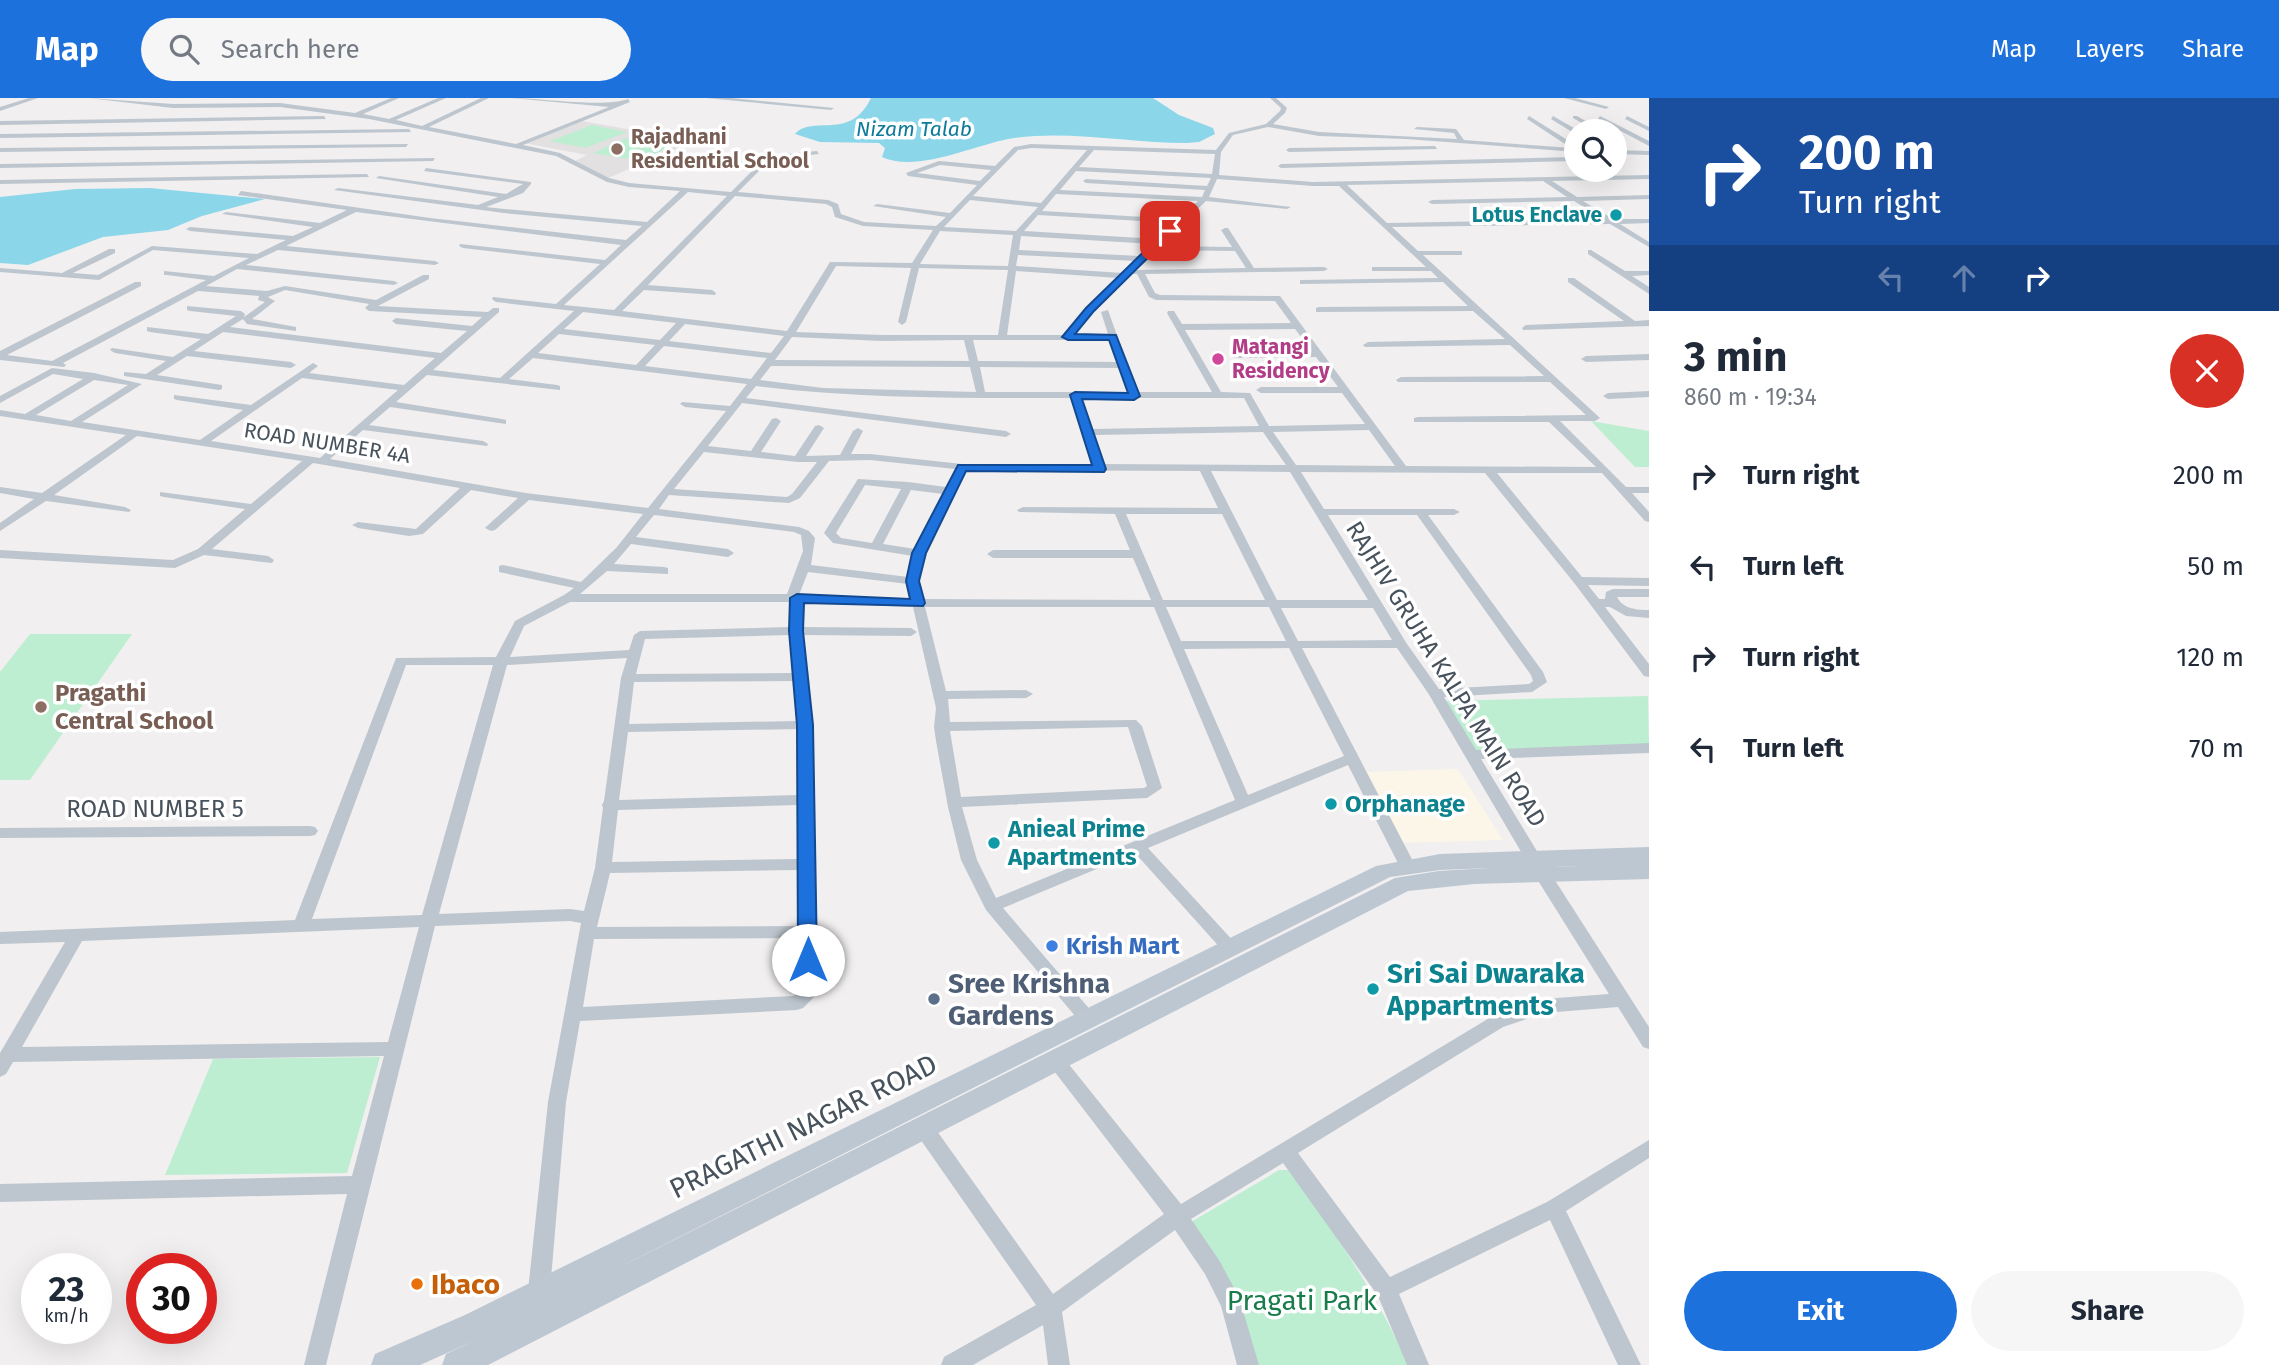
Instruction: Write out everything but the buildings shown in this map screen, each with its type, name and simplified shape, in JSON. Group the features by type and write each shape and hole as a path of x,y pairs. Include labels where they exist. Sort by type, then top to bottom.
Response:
{"main road":[{"name":"PRAGATHI NAGAR ROAD","path":"457,1365 925,1130 1404,884 1442,876 1649,855"},
{"name":"PRAGATHI NAGAR ROAD","path":"386,1365 475,1325 1384,871 1407,865 1466,859 1538,867 1649,871"}],"street":[{"path":"0,109 35,98"},
{"path":"91,98 186,106 276,105 352,116 396,98"},
{"path":"166,105 181,98"},
{"path":"257,119 276,105 297,98"},
{"path":"390,120 443,98"},
{"path":"0,136 421,129 486,98"},
{"path":"514,98 616,105"},
{"path":"709,98 831,108"},
{"path":"1269,124 1284,108 1273,98"},
{"path":"1567,98 1606,107"},
{"path":"518,145 628,101"},
{"path":"96,180 186,106"},
{"path":"337,112 352,106"},
{"path":"313,112 241,190 328,206 628,243"},
{"path":"0,123 352,116 390,120 421,129 558,154 607,180 686,190 828,202 835,206 838,215 850,221 937,230 1238,249"},
{"path":"1575,117 1579,119"},
{"path":"1529,118 1564,141"},
{"path":"1553,118 1564,125"},
{"path":"1600,118 1649,144"},
{"path":"1627,118 1649,129"},
{"path":"1269,124 1291,132 1388,136 1496,147 1564,150"},
{"path":"1068,337 1090,310 1143,260 1180,220 1204,200 1220,161 1218,152 1231,134 1269,124 1309,124"},
{"path":"1370,127 1456,131 1462,142"},
{"path":"1382,127 1388,136"},
{"path":"1289,150 1444,148 1437,140"},
{"path":"0,150 406,145"},
{"path":"902,321 916,264 937,230 981,183 1021,146 1164,154 1218,152"},
{"path":"1627,146 1638,153"},
{"path":"1496,147 1649,245"},
{"path":"1002,337 1010,268 1017,235 1092,148"},
{"path":"617,312 769,157 817,153"},
{"path":"1627,153 1649,153"},
{"path":"1454,155 1500,187"},
{"path":"0,166 433,159"},
{"path":"1281,166 1564,159"},
{"path":"1102,162 1166,165 1168,173"},
{"path":"981,183 908,174 939,163 996,169"},
{"path":"945,179 962,164"},
{"path":"1076,169 1168,173 1264,182 1341,184 1649,177"},
{"path":"1532,171 1644,169"},
{"path":"425,170 529,183 509,196 478,207"},
{"path":"0,182 367,176"},
{"path":"379,178 509,196"},
{"path":"1086,181 1210,188"},
{"path":"910,183 974,191"},
{"path":"1341,184 1595,418 1418,421"},
{"path":"338,190 648,224"},
{"path":"559,305 686,190"},
{"path":"1055,192 1287,207"},
{"path":"813,199 821,193"},
{"path":"1509,194 1518,200"},
{"path":"1432,202 1649,197"},
{"path":"967,198 1044,205"},
{"path":"318,211 328,206"},
{"path":"877,206 951,215"},
{"path":"53,364 256,256 354,209"},
{"path":"1036,213 1180,220"},
{"path":"226,214 320,225"},
{"path":"296,222 307,217"},
{"path":"1386,225 1649,221"},
{"path":"190,229 292,238"},
{"path":"1225,230 1252,270"},
{"path":"463,246 605,262"},
{"path":"274,247 435,263"},
{"path":"0,270 99,278 152,248 256,256"},
{"path":"64,275 112,251"},
{"path":"1015,252 1143,260"},
{"path":"1591,252 1649,291"},
{"path":"1416,253 1459,253"},
{"path":"333,261 344,254"},
{"path":"315,1365 392,1049 501,661 519,624 568,598 604,567 629,540 649,512 703,449 790,334 833,264 916,264 1128,274 1324,269"},
{"path":"236,267 394,283"},
{"path":"311,274 322,267"},
{"path":"1375,269 1433,269"},
{"path":"1140,272 1155,297 1277,298 1402,468"},
{"path":"167,273 214,278"},
{"path":"1623,274 1649,273"},
{"path":"426,276 374,302 369,308 559,305 790,334 882,338 1113,337"},
{"path":"1303,282 1445,280"},
{"path":"1571,280 1632,323"},
{"path":"0,356 138,284"},
{"path":"642,287 712,293"},
{"path":"197,288 267,295"},
{"path":"311,332 247,321 270,303 261,298 277,289 374,302"},
{"path":"148,377 240,317 240,314 190,308"},
{"path":"0,554 163,565 189,559 202,551 252,507 362,427 427,372 494,308"},
{"path":"503,380 582,308"},
{"path":"1319,310 1475,308"},
{"path":"1105,312 1134,396"},
{"path":"532,355 823,391 1217,395 1171,313"},
{"path":"396,321 474,329"},
{"path":"638,368 683,321"},
{"path":"1526,328 1649,323"},
{"path":"1179,327 1298,326"},
{"path":"150,328 209,337"},
{"path":"221,329 444,356"},
{"path":"558,331 770,359 1122,365"},
{"path":"968,337 981,394"},
{"path":"1368,345 1512,342"},
{"path":"115,351 175,360"},
{"path":"185,353 291,365"},
{"path":"1234,355 1318,354"},
{"path":"0,356 219,387"},
{"path":"1586,359 1649,357"},
{"path":"202,443 313,366"},
{"path":"0,400 47,372 94,376 137,384 76,421"},
{"path":"427,372 557,388"},
{"path":"300,374 408,388"},
{"path":"0,407 30,414 94,376"},
{"path":"1401,380 1552,379"},
{"path":"1261,390 1344,390"},
{"path":"1608,396 1649,394"},
{"path":"1075,395 1100,469"},
{"name":"RAJHIV GRUHA KALPA MAIN ROAD","path":"1217,395 1247,395 1401,644 1435,693 1538,867 1649,1042"},
{"path":"177,397 252,408"},
{"path":"389,404 502,422"},
{"path":"685,404 736,405 1006,434"},
{"name":"ROAD NUMBER 4A","path":"0,413 30,414 76,421 135,433 317,460 526,496 795,529 806,533 809,538 810,548 803,568"},
{"path":"1552,419 1605,470 1649,519"},
{"path":"754,455 776,421"},
{"path":"362,427 483,444"},
{"path":"1089,432 1372,427"},
{"path":"798,459 819,428"},
{"path":"844,458 858,431"},
{"path":"0,528 135,433"},
{"path":"703,449 798,459 890,458 962,467 1605,470"},
{"path":"668,492 789,500 796,496 825,459"},
{"path":"962,467 919,553 913,581 943,708 941,727 954,802 969,860 992,906 1087,1018"},
{"path":"1204,469 1407,865"},
{"path":"1488,469 1649,673"},
{"path":"919,553 837,541 831,537 831,529 859,482 871,480 950,491"},
{"path":"876,547 908,485"},
{"path":"358,525 409,533 419,532 469,486"},
{"path":"0,490 125,510"},
{"path":"1623,491 1649,490"},
{"path":"164,494 252,507"},
{"path":"491,528 526,496"},
{"path":"1023,510 1226,511"},
{"path":"1119,511 1243,801"},
{"path":"1319,512 1454,512"},
{"path":"1421,513 1538,675 1540,682 1532,688 1435,693"},
{"path":"629,540 728,552"},
{"path":"202,551 268,560"},
{"path":"993,554 1138,554"},
{"path":"604,567 664,570"},
{"path":"573,1014 797,1003 807,995 805,725 795,598 803,568 913,581"},
{"path":"503,569 583,586"},
{"path":"1579,581 1649,582"},
{"path":"1649,593 1610,595 1613,603 1625,612 1649,614"},
{"path":"568,598 795,598 918,603 1274,606 1376,604"},
{"path":"1596,603 1613,603"},
{"path":"539,1291 557,1102 589,926 603,868 609,805 628,678 640,635 796,631 911,632"},
{"path":"1176,645 1401,644"},
{"path":"301,926 401,661 501,661 634,654"},
{"path":"628,678 800,677"},
{"path":"940,695 1026,694"},
{"path":"941,727 1132,723 1155,788 1147,793 954,802"},
{"path":"622,728 805,725"},
{"path":"1472,755 1649,748"},
{"path":"992,906 1352,758"},
{"path":"609,805 806,800"},
{"name":"ROAD NUMBER 5","path":"0,833 310,831"},
{"path":"1138,846 1230,948"},
{"path":"603,868 806,864"},
{"path":"0,938 570,915 589,926 807,932"},
{"path":"4,1062 77,935"},
{"path":"952,1365 1051,1308 1178,1216 1287,1153 1497,1022 1544,1006 1622,1000"},
{"path":"4,1062 392,1049"},
{"path":"1057,1062 1178,1216 1212,1267 1231,1304 1248,1365"},
{"path":"925,1130 1051,1308 1059,1365"},
{"path":"1386,1289 1554,1208 1649,1148"},
{"path":"1287,1153 1386,1289 1418,1365"},
{"path":"0,1193 358,1185"},
{"path":"1554,1208 1630,1365"}],"shaded area":[{"name":"Rajadhani Residential School","path":"582,121 695,141 608,178 575,161 587,155 524,143"},
{"path":"1458,769 1503,840 1400,843 1362,772"}],"green space":[{"path":"592,125 627,132 585,148 550,141"},
{"path":"634,135 679,143 639,161 593,153"},
{"path":"1591,421 1649,431 1649,467 1635,467"},
{"name":"Pragathi Central School","path":"30,634 132,634 30,780 0,780 0,672"},
{"path":"1648,696 1649,746 1476,751 1443,701"},
{"path":"380,1057 347,1173 165,1175 213,1059"},
{"name":"Pragati Park","path":"1279,1170 1288,1170 1338,1240 1383,1313 1408,1365 1257,1365 1191,1222"}],"water":[{"name":"Nizam Talab","path":"871,98 1153,98 1179,115 1213,128 1215,134 1199,142 1187,143 1029,136 1008,139 944,157 911,162 882,157 885,148 879,143 820,142 795,134 812,126 832,125 853,119"},
{"path":"150,188 265,199 202,216 168,230 103,237 28,265 0,263 0,197 75,189"}],"place":[{"name":"Rajadhani Residential School","path":"617,149"},
{"name":"Lotus Enclave","path":"1616,215"},
{"name":"Matangi Residency","path":"1218,359"},
{"name":"Pragathi Central School","path":"41,707"},
{"name":"Orphanage","path":"1331,804"},
{"name":"Anieal Prime Apartments","path":"994,843"},
{"name":"Krish Mart","path":"1052,946"},
{"name":"Sri Sai Dwaraka Appartments","path":"1373,989"},
{"name":"Sree Krishna Gardens","path":"934,999"},
{"name":"Ibaco","path":"417,1284"}],"route":[{"path":"808,960 805,725 796,631 797,598 918,603 913,581 919,553 962,467 1100,469 1075,395 1134,396 1113,337 1068,337 1090,310 1170,231"}]}
